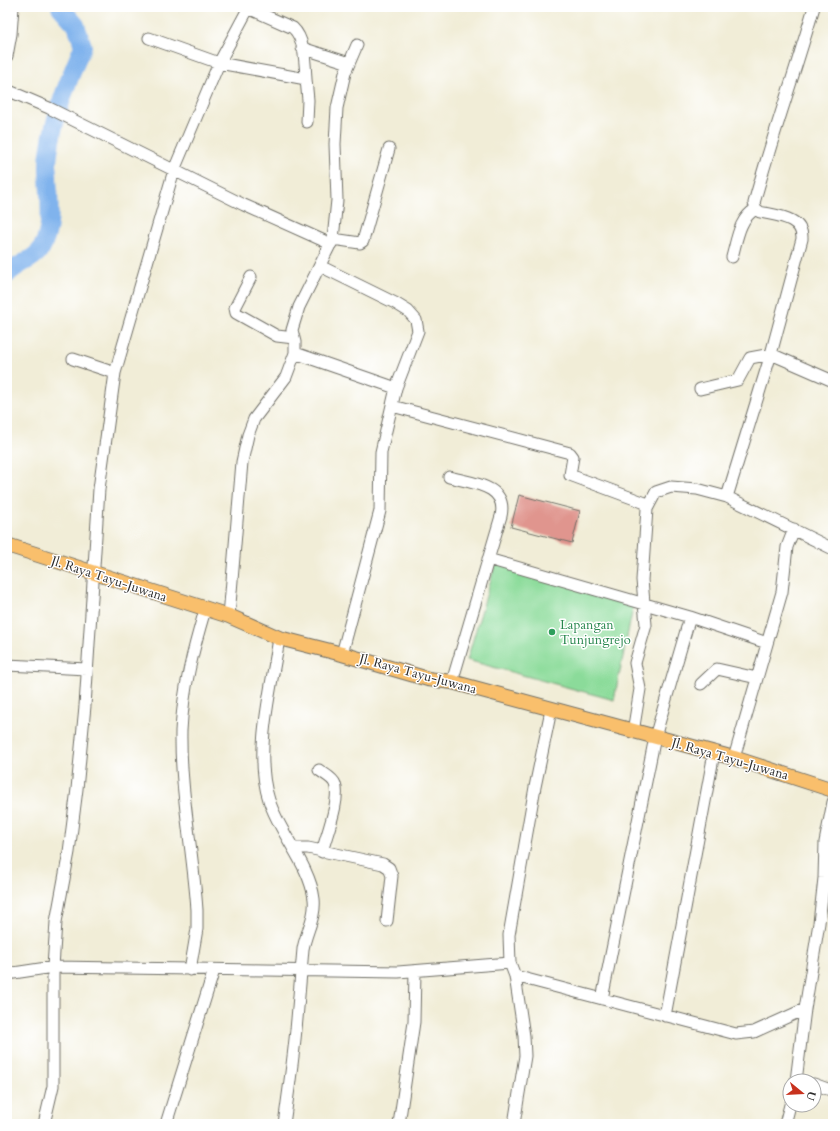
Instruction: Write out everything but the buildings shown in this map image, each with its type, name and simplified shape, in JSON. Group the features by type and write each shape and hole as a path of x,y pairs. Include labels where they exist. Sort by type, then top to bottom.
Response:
{"main road":[{"name":"Jl. Raya Tayu-Juwana","path":"7,547 205,610 229,616 279,638 342,654 428,679 452,682 551,710 734,758 833,790"}],"street":[{"path":"7,56 13,7"},
{"path":"756,209 754,203 766,157 798,64 814,7"},
{"path":"44,1124 53,1086 53,967 56,922 69,852 77,789 85,713 95,574 99,489 115,373 174,170 219,63 248,8 293,28 299,37 302,48 308,100 306,122"},
{"path":"149,38 219,63 306,79"},
{"path":"229,616 242,462 248,434 254,419 286,376 295,353 292,330 299,307 332,242 337,200 335,144 336,115 340,91 357,45"},
{"path":"302,48 349,64"},
{"path":"8,94 49,108 271,218 332,242 364,242 389,149"},
{"path":"727,497 771,354 802,239 802,231 799,225 793,221 756,209 748,213 744,218 732,257"},
{"path":"320,266 408,311 416,320 418,331 396,388 381,452 380,511 342,654"},
{"path":"250,276 235,308 236,313 277,336 294,338"},
{"path":"295,353 396,388"},
{"path":"700,389 738,380 750,358 771,354 833,381"},
{"path":"73,359 115,373"},
{"path":"392,406 570,453 573,457 570,475 648,504"},
{"path":"450,477 496,492 501,499 502,510 452,682"},
{"path":"633,732 640,690 635,663 646,625 642,580 648,504 656,492 671,487 697,489 727,497 833,549"},
{"path":"734,758 782,592 787,547 794,529"},
{"path":"488,559 690,617 767,643"},
{"path":"190,970 197,929 197,910 182,776 182,732 186,678 205,610"},
{"path":"602,999 655,737 690,617"},
{"path":"279,638 267,709 262,764 269,800 284,834 293,848 312,889 314,900 312,920 304,947 297,1020 284,1124"},
{"path":"7,665 87,669"},
{"path":"701,684 717,669 757,678"},
{"path":"514,1124 525,1056 524,1036 514,976 510,962 509,935 535,787 551,710"},
{"path":"665,1016 714,753"},
{"path":"319,770 334,782 336,791 335,802 322,852"},
{"path":"800,1073 805,1008 819,923 824,878 825,842 833,802"},
{"path":"293,848 308,848 383,864 389,868 392,876 387,921"},
{"path":"7,974 53,967 301,972 415,971 510,962"},
{"path":"166,1124 214,970"},
{"path":"399,1124 414,1022 415,971"},
{"path":"514,976 727,1032 746,1034 805,1008"},
{"path":"822,1087 833,1091"},
{"path":"785,1124 788,1113"}],"green space":[{"name":"Lapangan Tunjungrejo","path":"496,562 634,603 614,700 467,660"}],"waterway":[{"path":"7,275 38,253 46,238 49,226 50,202 48,165 51,139 62,98 83,46 76,25 60,7"}],"place":[{"name":"Lapangan Tunjungrejo","path":"552,632"}]}
